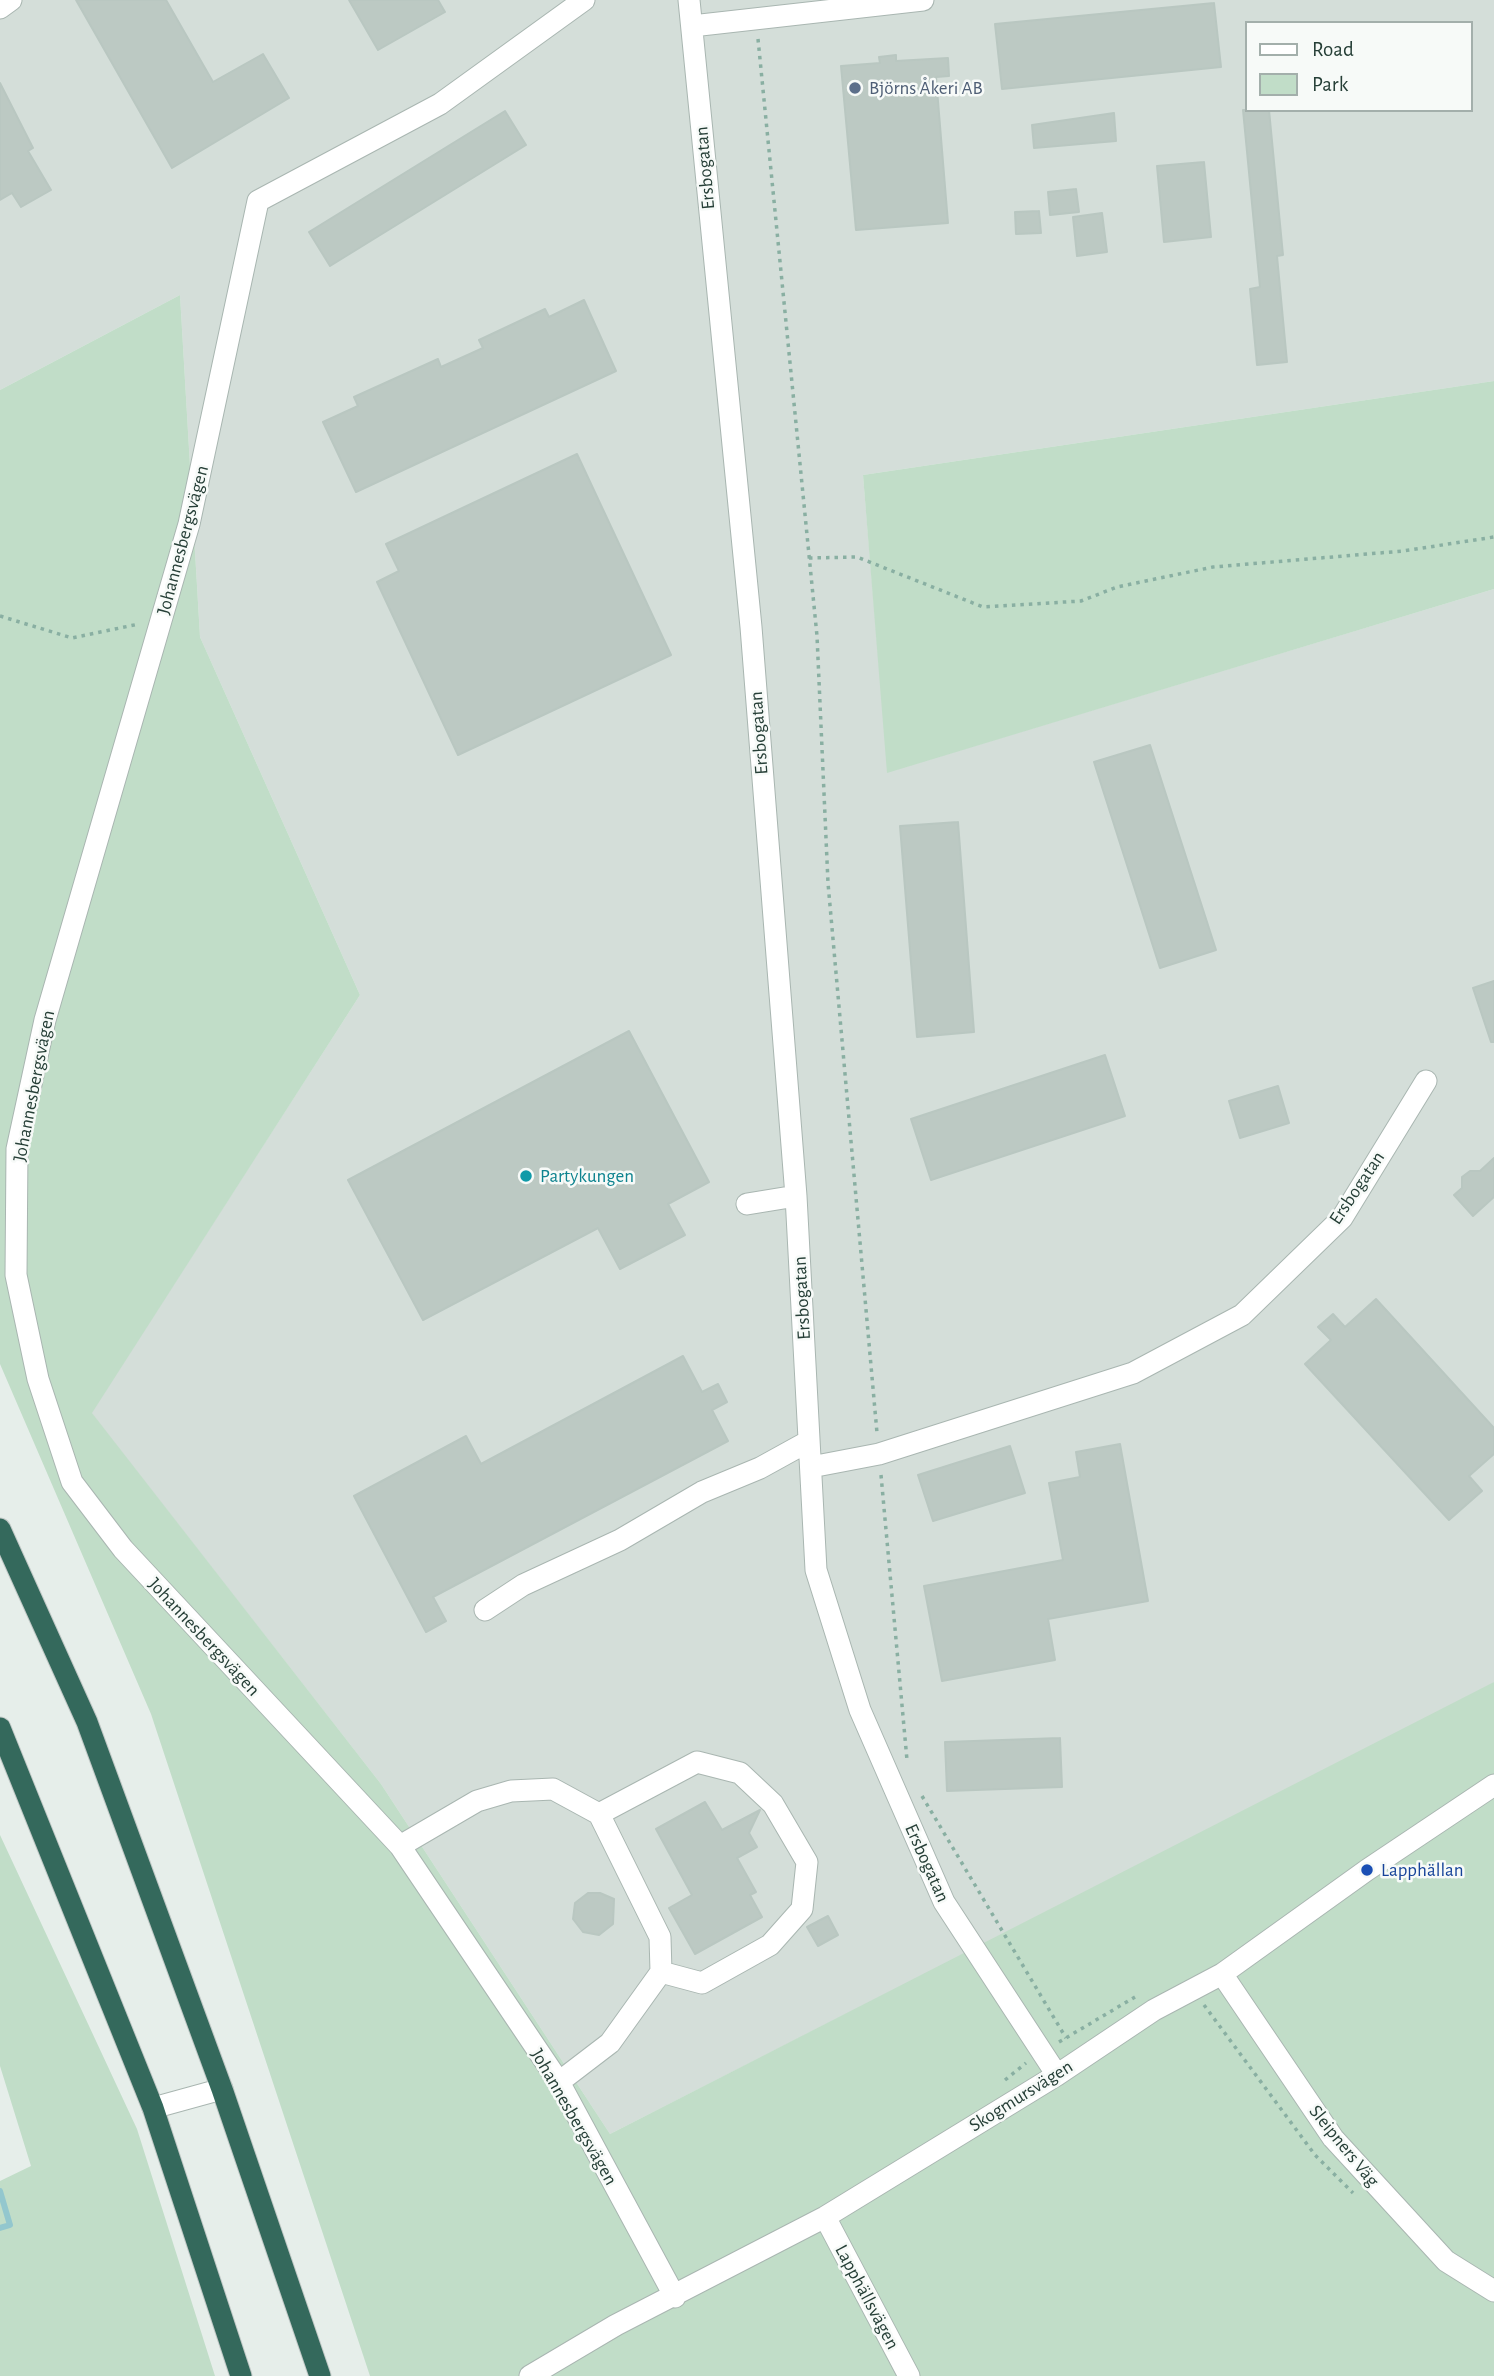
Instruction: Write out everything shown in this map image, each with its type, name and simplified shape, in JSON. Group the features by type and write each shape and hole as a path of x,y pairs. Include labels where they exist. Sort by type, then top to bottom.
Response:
{"highway":[{"path":"0,1529 87,1722 222,2089 320,2376"},
{"path":"0,1728 153,2108 241,2376"}],"street":[{"path":"0,8 11,0"},
{"name":"Johannesbergsvägen","path":"584,0 440,104 258,201 217,406 189,524 45,1020 17,1149 16,1275 38,1379 72,1482 122,1549 400,1846 559,2082 675,2297"},
{"name":"Ersbogatan","path":"689,0 751,627 796,1196 816,1570 860,1710 944,1902 1057,2075"},
{"path":"692,26 923,0"},
{"name":"Ersbogatan","path":"811,1467 879,1454 1133,1373 1242,1315 1342,1218 1426,1081"},
{"path":"747,1204 796,1196"},
{"path":"485,1610 523,1585 620,1539 702,1492 760,1468 809,1441"},
{"path":"599,1814 696,1762 740,1773 773,1804 807,1862 802,1909 770,1945 702,1983 661,1972"},
{"name":"Skogmursvägen","path":"530,2376 616,2325 675,2297 825,2217 1057,2075 1154,2010 1222,1974 1367,1870 1494,1785"},
{"path":"400,1846 477,1801 511,1791 553,1789 599,1814 660,1937 661,1972 610,2043 559,2082"},
{"name":"Sleipners Väg","path":"1222,1974 1332,2138 1446,2262 1494,2291"},
{"path":"153,2108 222,2089"},
{"name":"Lapphällsvägen","path":"825,2217 909,2376"}],"path":[{"path":"756,17 817,636 828,883 908,1772"},
{"path":"809,558 857,557 983,607 1081,601 1117,587 1213,567 1403,551 1494,537"},
{"path":"0,615 72,638 162,620"},
{"path":"922,1795 1066,2038"}],"shaded area":[{"path":"0,0 1494,0 1494,381 863,475 888,772 1494,589 1494,1682 1491,1686 610,2134 381,1784 91,1413 360,995 200,637 180,295 0,390"}],"green space":[{"path":"180,295 200,637 360,995 92,1413 381,1784 610,2134 1494,1682 1494,2376 370,2376 151,1714 0,1364 0,390"},
{"path":"1494,381 1494,589 887,773 863,475"},
{"path":"0,1835 137,2129 215,2376 0,2376 0,2181 31,2166 0,2066"}],"building":[{"path":"76,0 166,0 213,82 263,54 289,98 172,168"},
{"path":"349,0 438,0 445,12 378,50"},
{"path":"1214,3 1221,67 1002,89 995,24"},
{"path":"896,55 896,61 948,58 949,76 936,77 948,223 856,230 841,66 880,63 879,57"},
{"path":"0,83 33,148 28,151 51,190 21,207 12,193 0,200"},
{"path":"1243,110 1269,112 1283,255 1277,256 1287,362 1257,365 1250,289 1260,287"},
{"path":"505,111 526,145 330,266 309,232"},
{"path":"1114,113 1116,141 1034,148 1032,125"},
{"path":"1204,162 1211,237 1164,242 1157,166"},
{"path":"1076,189 1079,212 1050,215 1048,192"},
{"path":"1039,211 1041,233 1016,234 1015,212"},
{"path":"1102,213 1107,252 1077,256 1073,217"},
{"path":"584,300 616,371 356,492 323,422 358,406 354,397 438,359 441,367 483,348 479,340 545,309 549,317"},
{"path":"577,454 671,655 458,755 377,582 399,571 386,544"},
{"path":"1150,745 1216,950 1160,968 1094,762"},
{"path":"958,822 974,1032 917,1037 900,826"},
{"path":"1494,981 1494,1042 1491,1042 1473,988"},
{"name":"Partykungen","path":"629,1031 709,1182 668,1204 685,1235 620,1269 598,1228 423,1320 348,1180"},
{"path":"1105,1055 1125,1116 931,1180 911,1119"},
{"path":"1278,1086 1289,1123 1240,1138 1229,1101"},
{"path":"1494,1158 1494,1197 1473,1216 1454,1195 1462,1188 1462,1177 1470,1171 1480,1171"},
{"path":"1376,1299 1494,1428 1494,1454 1469,1476 1482,1491 1449,1520 1305,1364 1331,1340 1318,1327 1333,1314 1345,1327"},
{"path":"683,1356 702,1392 718,1384 727,1402 712,1410 728,1441 433,1597 446,1621 426,1632 354,1496 466,1436 481,1464"},
{"path":"1120,1444 1148,1601 1048,1619 1055,1660 942,1681 924,1586 1063,1560 1049,1483 1080,1477 1076,1452"},
{"path":"1010,1446 1025,1493 933,1521 918,1475"},
{"path":"1060,1738 1062,1787 947,1791 945,1742"},
{"path":"705,1802 722,1830 760,1810 749,1833 757,1847 737,1858 756,1892 750,1895 762,1917 695,1954 669,1908 692,1895 656,1829"},
{"path":"588,1893 600,1893 614,1899 613,1924 599,1935 583,1932 573,1919 575,1903"},
{"path":"828,1916 838,1935 818,1946 807,1927"}],"waterway":[{"path":"0,2191 10,2225 0,2228"}],"place":[{"name":"Björns Åkeri AB","path":"855,88"},
{"name":"Partykungen","path":"526,1176"},
{"name":"Lapphällan","path":"1367,1870"}]}
